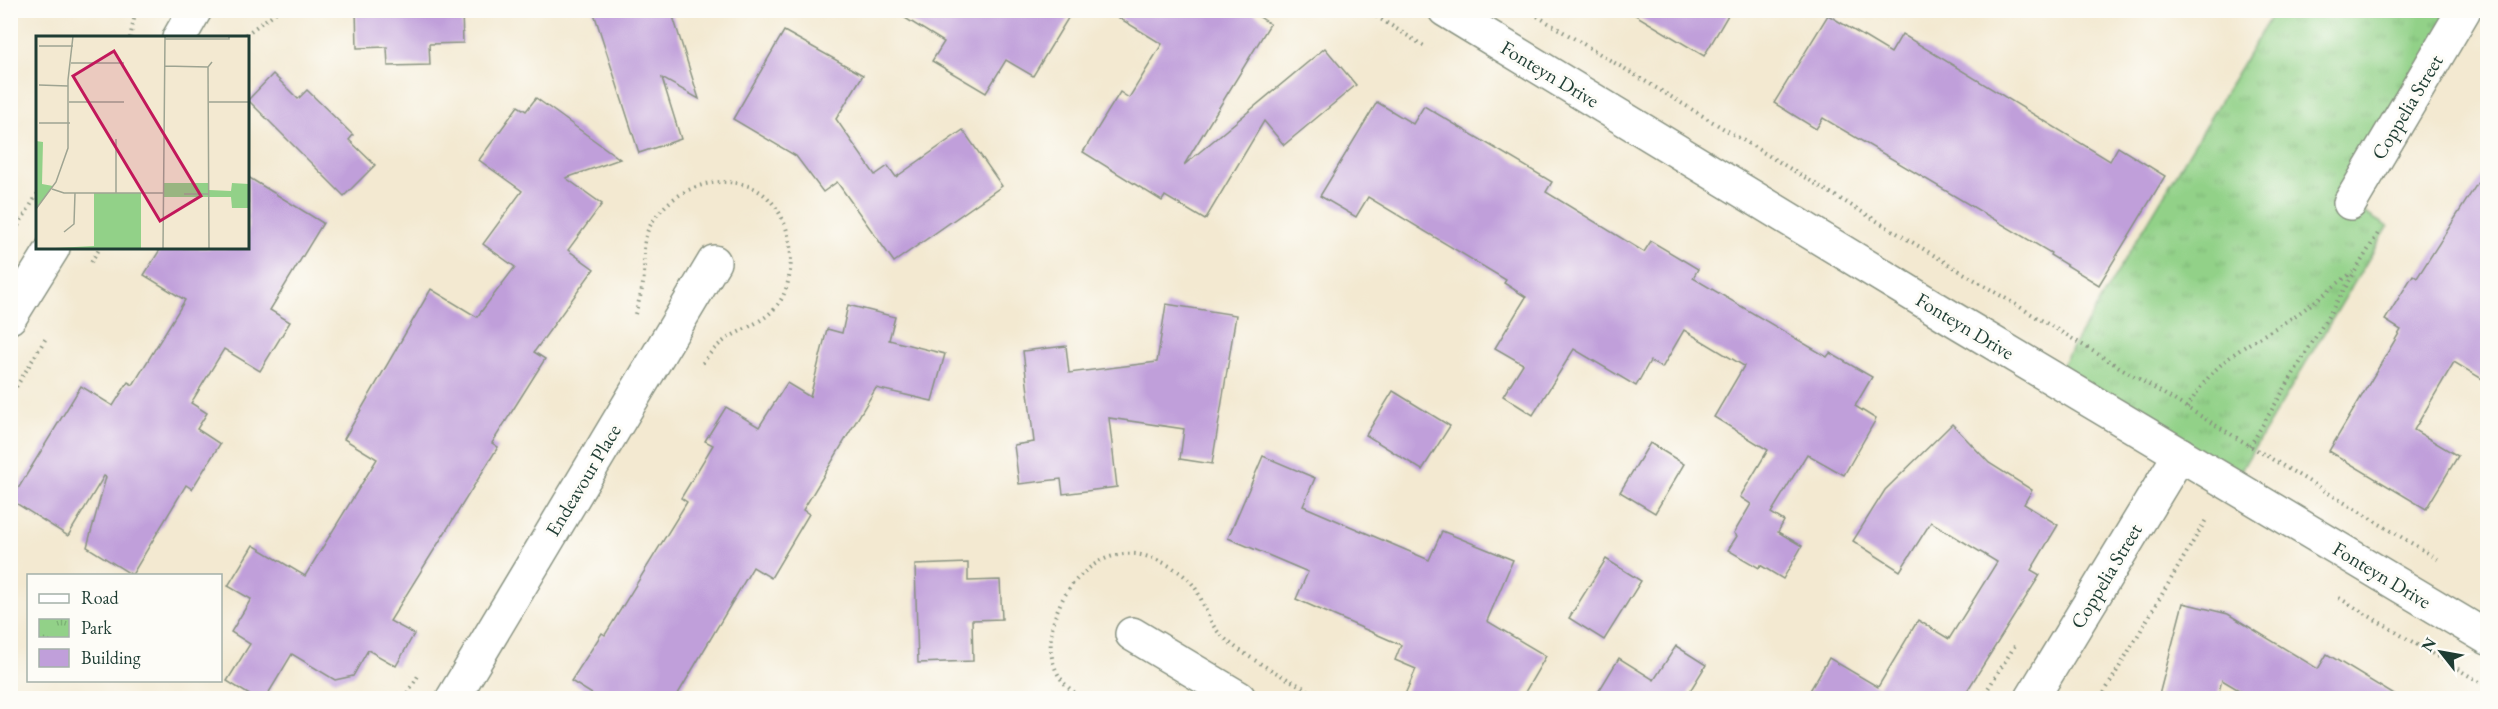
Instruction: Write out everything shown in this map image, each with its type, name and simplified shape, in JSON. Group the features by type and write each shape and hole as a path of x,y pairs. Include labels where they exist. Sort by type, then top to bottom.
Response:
{"street":[{"path":"180,36 195,10"},
{"name":"Fonteyn Drive","path":"1445,10 2487,638"},
{"name":"Coppelia Street","path":"2350,203 2464,10"},
{"path":"10,317 52,249"},
{"name":"Endeavour Place","path":"453,699 714,262"},
{"name":"Coppelia Street","path":"2032,699 2180,454"},
{"path":"1132,634 1239,699"}],"path":[{"path":"130,36 136,10"},
{"path":"244,36 279,10"},
{"path":"1527,10 2448,566"},
{"path":"10,238 36,196"},
{"path":"2250,446 2386,220"},
{"path":"2187,408 2205,380 2233,352 2292,318 2356,270"},
{"path":"2101,699 2206,518"}],"green space":[{"path":"2274,11 2464,11 2350,204 2388,227 2232,485 2054,378"}],"building":[{"path":"356,10 462,10 463,43 429,44 430,65 388,66 387,47 357,48"},
{"path":"593,10 671,10 699,99 662,78 681,139 639,153"},
{"path":"892,10 1073,10 1033,76 1006,60 986,93 932,61 944,42"},
{"path":"1106,10 1249,10 1270,24 1184,165 1325,48 1356,85 1284,145 1264,121 1205,220 1165,196 1162,201 1083,152 1120,92 1129,98 1162,44"},
{"path":"1627,10 1731,10 1704,56"},
{"path":"1828,15 1891,53 1902,34 2110,161 2118,147 2165,176 2099,285 2050,255 2051,253 1823,118 1816,129 1774,103"},
{"path":"784,31 863,75 836,119 875,175 888,166 896,177 963,130 1002,186 894,262 837,182 823,192 796,156 733,119"},
{"path":"273,74 298,99 307,90 353,135 349,140 375,165 344,196 249,99"},
{"path":"536,98 620,159 566,178 602,204 568,250 594,269 534,352 545,359 492,443 498,447 390,621 414,634 396,666 368,650 353,676 335,680 292,654 265,699 256,699 227,681 250,644 231,632 251,599 228,586 253,545 305,576 377,459 344,439 431,289 477,317 515,267 483,244 522,191 479,160 518,106 526,111"},
{"path":"1377,102 1413,124 1424,106 1552,182 1546,192 1644,252 1651,241 1698,269 1693,278 1827,357 1830,353 1872,377 1855,406 1876,419 1844,475 1807,454 1771,513 1784,521 1778,532 1802,546 1783,579 1728,550 1737,536 1734,533 1751,504 1740,497 1768,450 1714,417 1744,366 1684,330 1662,368 1650,361 1636,386 1574,349 1533,415 1503,396 1523,364 1495,348 1526,297 1504,283 1506,280 1368,197 1356,217 1320,196"},
{"path":"2487,168 2487,382 2454,362 2414,430 2458,456 2426,509 2329,451 2401,330 2385,320 2413,275 2417,278"},
{"path":"249,178 323,223 270,310 290,322 260,371 224,349 191,403 207,413 197,429 220,444 192,489 186,485 133,574 130,574 87,547 106,477 104,476 68,536 11,500 81,386 113,406 128,382 133,385 185,300 144,275 160,249 249,249"},
{"path":"1166,304 1236,315 1212,464 1180,459 1184,429 1109,418 1117,487 1063,494 1061,479 1019,484 1014,445 1034,442 1023,351 1066,346 1069,373 1157,362"},
{"path":"848,305 895,317 889,340 945,354 932,401 876,388 803,510 809,514 771,578 753,567 675,699 600,699 571,681 602,633 605,635 687,502 681,498 713,445 705,441 726,407 759,427 787,383 810,397 827,329 842,333"},
{"path":"1393,391 1450,426 1422,470 1366,435"},
{"path":"1952,424 1989,463 2032,490 2024,504 2058,525 2031,570 2040,575 1962,699 1805,699 1829,658 1878,687 1918,620 1949,639 1997,562 1931,522 1900,571 1853,541 1885,490"},
{"path":"1650,443 1684,464 1655,513 1620,492"},
{"path":"1263,456 1315,478 1303,506 1429,560 1442,531 1513,560 1487,621 1546,656 1521,699 1403,699 1416,669 1395,660 1401,645 1296,599 1308,572 1228,538"},
{"path":"1606,559 1641,581 1604,640 1569,618"},
{"path":"968,563 968,581 1000,580 1002,619 972,620 973,661 918,663 915,565"},
{"path":"2183,603 2228,614 2318,669 2327,654 2401,699 2254,699 2222,680 2217,699 2158,699"},
{"path":"1676,646 1706,665 1685,699 1594,699 1619,658 1654,680"}]}
